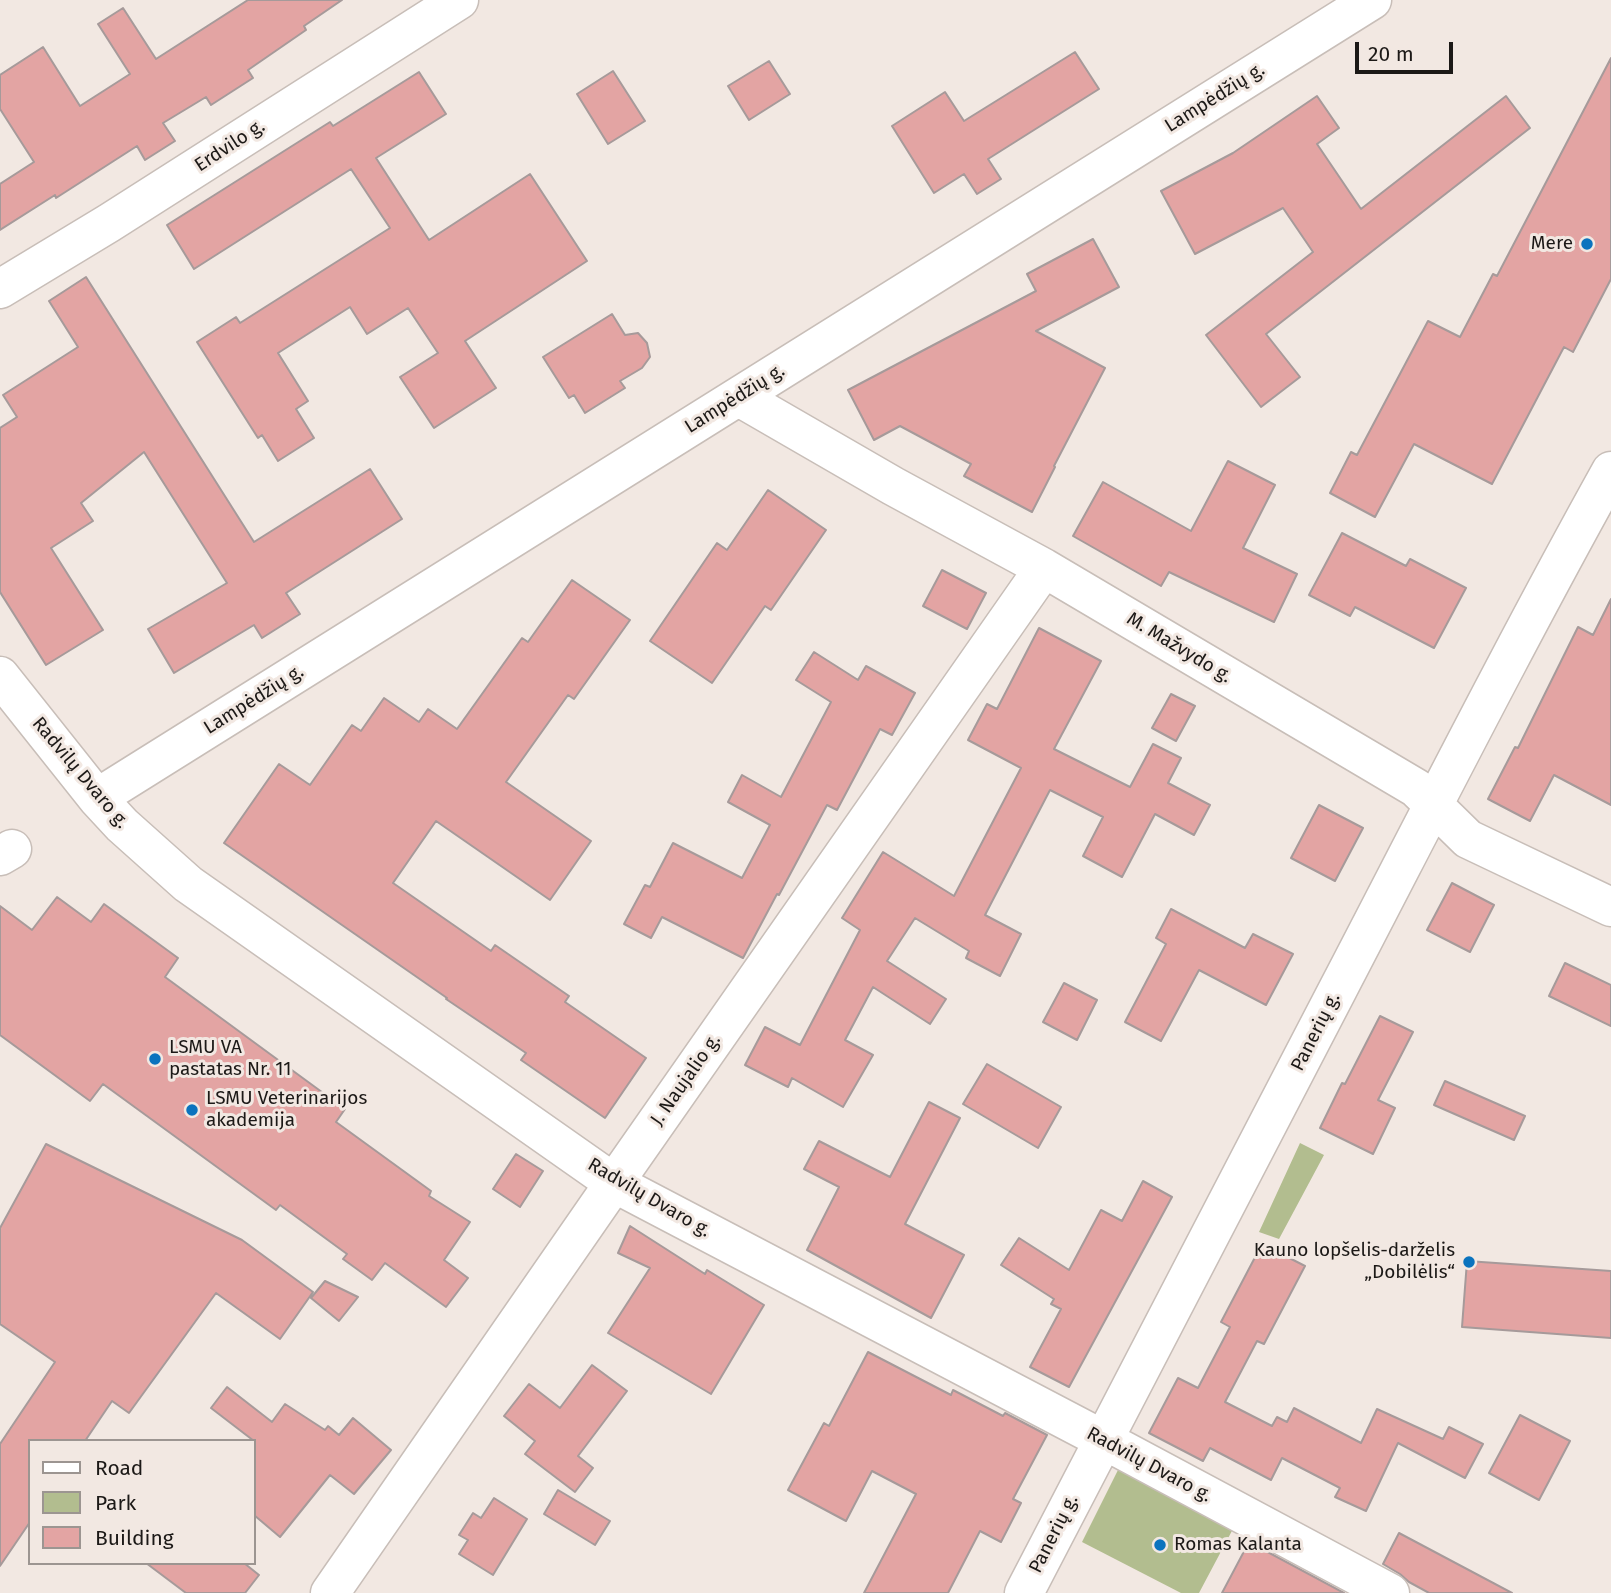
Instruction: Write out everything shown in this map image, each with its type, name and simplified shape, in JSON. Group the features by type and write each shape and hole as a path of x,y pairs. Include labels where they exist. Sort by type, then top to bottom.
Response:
{"street":[{"name":"Erdvilo g.","path":"0,289 109,223 459,0"},
{"name":"Lampėdžių g.","path":"97,798 739,397 1360,3"},
{"name":"M. Mažvydo g.","path":"739,397 893,486 1045,568 1416,788 1468,839 1611,907"},
{"name":"Panerių g.","path":"1024,1593 1102,1439 1611,471"},
{"name":"J. Naujalio g.","path":"330,1593 1045,568"},
{"name":"Radvilų Dvaro g.","path":"0,676 97,798 122,825 188,884 614,1183 1102,1439 1388,1593"}],"green space":[{"path":"1300,1143 1324,1155 1279,1239 1259,1232"},
{"path":"1119,1468 1234,1527 1199,1593 1181,1593 1082,1542"}],"building":[{"path":"248,0 342,0 304,26 306,30 248,70 253,78 211,105 206,97 163,123 175,141 145,160 137,146 0,230 0,184 34,162 0,109 0,75 43,47 80,106 130,74 98,24 123,8 156,59"},
{"path":"1075,52 1099,89 988,159 1001,179 977,194 964,174 934,193 892,126 945,92 964,121"},
{"path":"1611,58 1611,279 1573,352 1564,347 1492,484 1414,444 1375,517 1330,493 1351,452 1357,455 1428,321 1460,337 1493,274 1497,276"},
{"path":"769,61 790,94 749,120 728,86"},
{"path":"613,71 645,121 608,144 577,94"},
{"path":"419,72 446,114 376,158 429,240 530,174 587,261 465,341 496,388 434,428 400,377 438,353 408,308 367,334 350,307 278,353 308,401 296,409 314,438 278,461 262,435 258,438 197,342 236,317 240,323 390,228 351,169 194,269 167,225 330,122 333,126"},
{"path":"1317,96 1339,128 1317,144 1361,209 1506,96 1530,128 1266,334 1300,377 1261,407 1206,335 1313,252 1283,208 1195,254 1161,191 1233,153"},
{"path":"1093,239 1119,287 1036,331 1105,368 1032,512 964,476 971,464 900,426 874,440 848,390 1036,291 1027,274"},
{"path":"86,277 254,542 370,469 402,519 286,593 300,614 262,638 254,625 174,673 148,629 227,583 144,452 81,503 93,521 51,548 103,630 46,665 0,592 0,428 17,417 3,395 78,347 49,301"},
{"path":"612,314 625,335 638,333 647,343 650,357 642,368 620,381 625,388 585,413 574,395 569,398 543,357"},
{"path":"1228,461 1275,485 1243,548 1297,574 1274,622 1169,572 1161,586 1073,536 1103,482 1191,531"},
{"path":"768,490 826,530 771,610 765,606 712,683 650,641 717,543 727,550"},
{"path":"1342,533 1406,566 1410,559 1466,588 1434,648 1355,607 1350,616 1309,595"},
{"path":"942,570 986,593 967,629 923,606"},
{"path":"572,580 630,620 574,699 568,695 506,782 591,841 550,900 436,821 393,883 491,951 495,945 569,996 565,1002 646,1058 605,1118 521,1060 526,1053 224,843 279,764 310,785 352,725 361,731 384,698 419,722 428,709 457,729 522,638 528,642"},
{"path":"1611,599 1611,805 1554,775 1530,821 1488,799 1515,747 1518,748 1578,627 1593,635"},
{"path":"1039,628 1101,661 1054,749 1130,787 1153,744 1181,758 1168,783 1210,805 1194,835 1155,814 1122,877 1083,856 1103,817 1050,790 985,915 1021,934 1000,976 966,958 969,951 915,918 887,961 946,999 930,1024 873,987 845,1040 873,1055 843,1107 792,1078 788,1087 745,1065 765,1027 800,1045 860,930 842,918 883,852 954,896 1021,768 968,740 987,704 997,709"},
{"path":"814,652 858,680 866,666 915,693 892,735 880,729 837,810 827,805 743,958 662,917 651,938 624,924 645,885 650,887 673,843 742,878 770,825 728,802 742,775 781,797 831,702 796,680"},
{"path":"1171,694 1195,706 1176,741 1152,728"},
{"path":"1319,805 1363,828 1335,881 1291,858"},
{"path":"1452,883 1494,905 1470,952 1427,930"},
{"name":"LSMU VA pastatas Nr. 11","path":"57,897 91,922 104,904 178,958 165,977 345,1109 336,1122 431,1191 429,1196 470,1222 444,1260 468,1278 446,1307 385,1263 372,1280 343,1259 347,1254 280,1205 276,1210 103,1084 90,1101 0,1035 0,906 32,930"},
{"path":"1171,909 1245,948 1253,934 1293,954 1266,1005 1199,970 1161,1041 1125,1022 1166,944 1156,938"},
{"path":"1565,963 1611,985 1611,1026 1549,996"},
{"path":"1064,983 1097,1000 1077,1040 1043,1022"},
{"path":"1380,1016 1413,1032 1378,1100 1395,1108 1373,1154 1320,1128"},
{"path":"987,1064 1061,1107 1038,1148 963,1104"},
{"path":"1445,1081 1525,1116 1514,1140 1434,1105"},
{"path":"929,1102 960,1118 905,1224 964,1255 931,1318 807,1250 839,1187 804,1169 819,1141 890,1177"},
{"path":"46,1144 242,1240 313,1292 280,1339 216,1293 129,1413 112,1401 86,1439 28,1439 28,1525 0,1566 0,1444 55,1362 0,1324 0,1228"},
{"path":"516,1154 543,1171 520,1207 493,1189"},
{"path":"1143,1181 1172,1197 1069,1387 1030,1367 1061,1309 1051,1304 1054,1299 1001,1265 1019,1238 1069,1270 1101,1210 1122,1221"},
{"path":"630,1226 705,1274 707,1270 764,1305 711,1394 608,1333 650,1268 618,1253"},
{"path":"1262,1244 1305,1266 1264,1344 1257,1341 1225,1402 1272,1426 1277,1417 1287,1422 1294,1408 1361,1443 1377,1409 1443,1439 1449,1427 1483,1444 1465,1478 1398,1443 1366,1511 1335,1497 1340,1488 1282,1458 1271,1480 1210,1448 1203,1461 1149,1433 1178,1378 1198,1388 1230,1327 1221,1322"},
{"path":"1467,1261 1611,1271 1611,1338 1462,1327"},
{"path":"325,1281 358,1297 339,1321 311,1298"},
{"path":"868,1352 951,1395 953,1390 1047,1435 1013,1499 1021,1503 1001,1542 980,1531 948,1593 864,1593 916,1494 872,1471 846,1521 788,1490 824,1423 829,1426"},
{"path":"592,1365 627,1391 578,1456 593,1468 575,1492 525,1454 535,1441 504,1416 529,1384 560,1408"},
{"path":"227,1387 272,1422 285,1404 325,1430 328,1426 339,1435 353,1418 391,1450 354,1494 330,1475 280,1537 256,1517 256,1439 251,1439 211,1408"},
{"path":"1520,1415 1570,1441 1539,1500 1489,1473"},
{"path":"558,1490 610,1521 595,1545 544,1514"},
{"path":"494,1498 527,1519 493,1575 459,1554 468,1540 459,1535 473,1513 481,1518"},
{"path":"1399,1533 1512,1593 1429,1593 1383,1564"},
{"path":"1249,1542 1344,1593 1222,1593"},
{"path":"149,1565 246,1565 259,1575 245,1593 186,1593"}],"place":[{"name":"Mere","path":"1587,244"},
{"name":"LSMU VA pastatas Nr. 11","path":"155,1059"},
{"name":"LSMU Veterinarijos akademija","path":"192,1110"},
{"name":"Kauno lopšelis-darželis „Dobilėlis“","path":"1469,1262"},
{"name":"Romas Kalanta","path":"1160,1545"}]}
